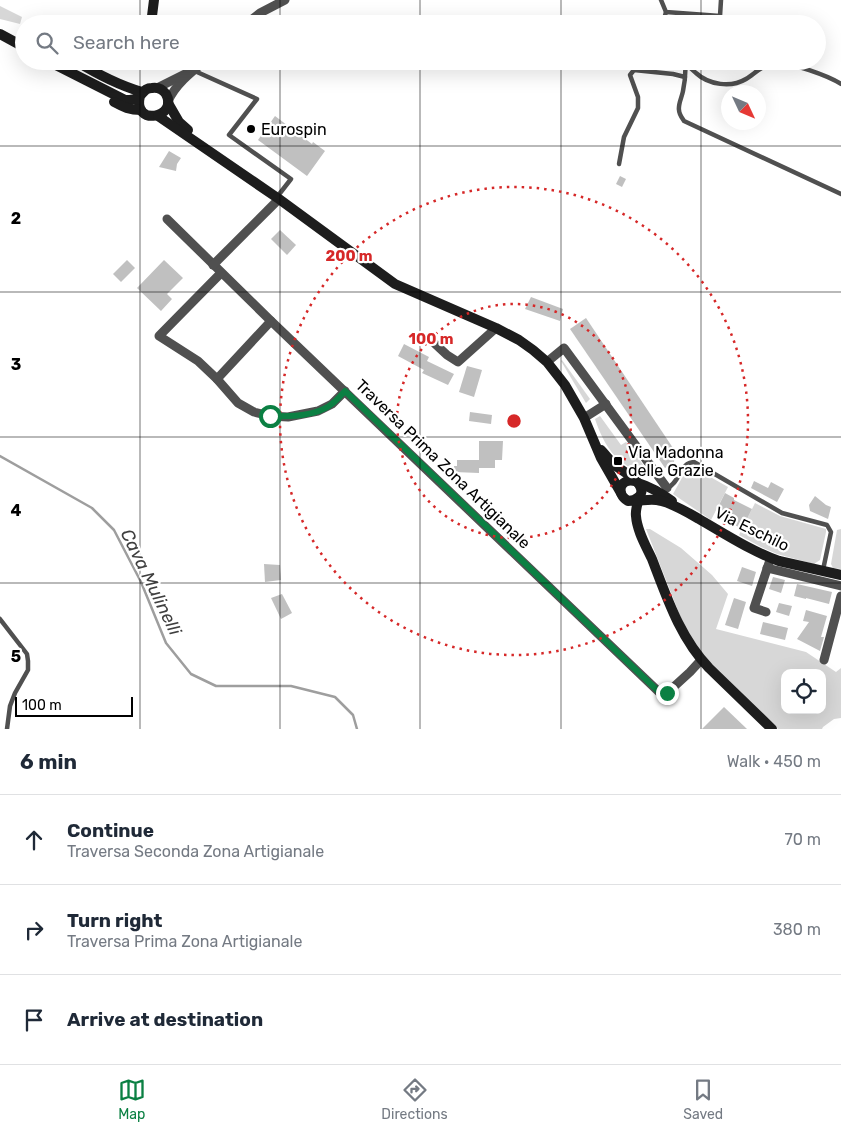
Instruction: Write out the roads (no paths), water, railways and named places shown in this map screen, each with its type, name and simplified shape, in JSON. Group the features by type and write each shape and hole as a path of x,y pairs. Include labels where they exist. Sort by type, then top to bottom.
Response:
{"main road":[{"path":"152,15 154,0"},
{"path":"0,34 15,42"},
{"path":"64,70 125,100 133,100 150,88 157,88 163,91 179,122 244,175"},
{"path":"91,70 141,94"},
{"path":"75,76 96,92 124,108 141,110"},
{"path":"141,94 138,101 141,110 148,116 158,116 278,198 395,284 496,328 526,345 547,362 565,384 584,418 601,458 640,532 688,643 701,660 772,729"},
{"path":"158,116 165,111 168,102"},
{"path":"595,443 614,464 641,488 641,494 637,499 636,516 640,532"},
{"path":"628,480 649,486 683,510 662,501 637,499 628,501 621,495 620,490 628,480"},
{"name":"Via Eschilo","path":"683,510 742,544 769,563 841,575"}],"street":[{"path":"259,15 285,0"},
{"path":"157,88 192,70"},
{"path":"168,102 174,90 193,70"},
{"path":"213,265 278,198"},
{"name":"Traversa Prima Zona Artigianale","path":"166,219 659,692 667,693 701,660"},
{"path":"221,273 160,336 198,362 217,379 238,403 254,412 270,416 288,417 318,411 332,404 345,391"},
{"path":"217,379 272,321"},
{"path":"432,341 447,356 458,362 496,328"},
{"path":"547,362 564,348 667,488"},
{"path":"584,418 606,404"},
{"path":"766,612 754,608 769,563 841,586"},
{"path":"824,660 841,596"}],"lane":[{"path":"661,0 666,12 665,15"},
{"path":"720,15 721,0"},
{"path":"666,12 706,15"},
{"path":"195,70 256,98 229,134 291,179 278,198"},
{"path":"620,164 624,137 638,108 638,97 630,74 634,70 686,77"},
{"path":"686,70 686,77 678,109 684,121 841,194"},
{"path":"692,70 704,79 730,85 740,82 758,70"},
{"path":"806,70 841,84"},
{"path":"667,488 673,486 686,464 690,461 782,513 827,525 831,532 823,571"},
{"path":"0,619 27,654 28,661 28,670 10,706 8,729"}],"waterway":[{"name":"Cava Mulinelli","path":"0,456 92,508 114,530 141,582 166,643 191,674 216,686 291,686 335,697 353,715 357,729"}],"place":[{"name":"Eurospin","path":"251,129"},
{"name":"Via Madonna delle Grazie","path":"618,461"}]}
